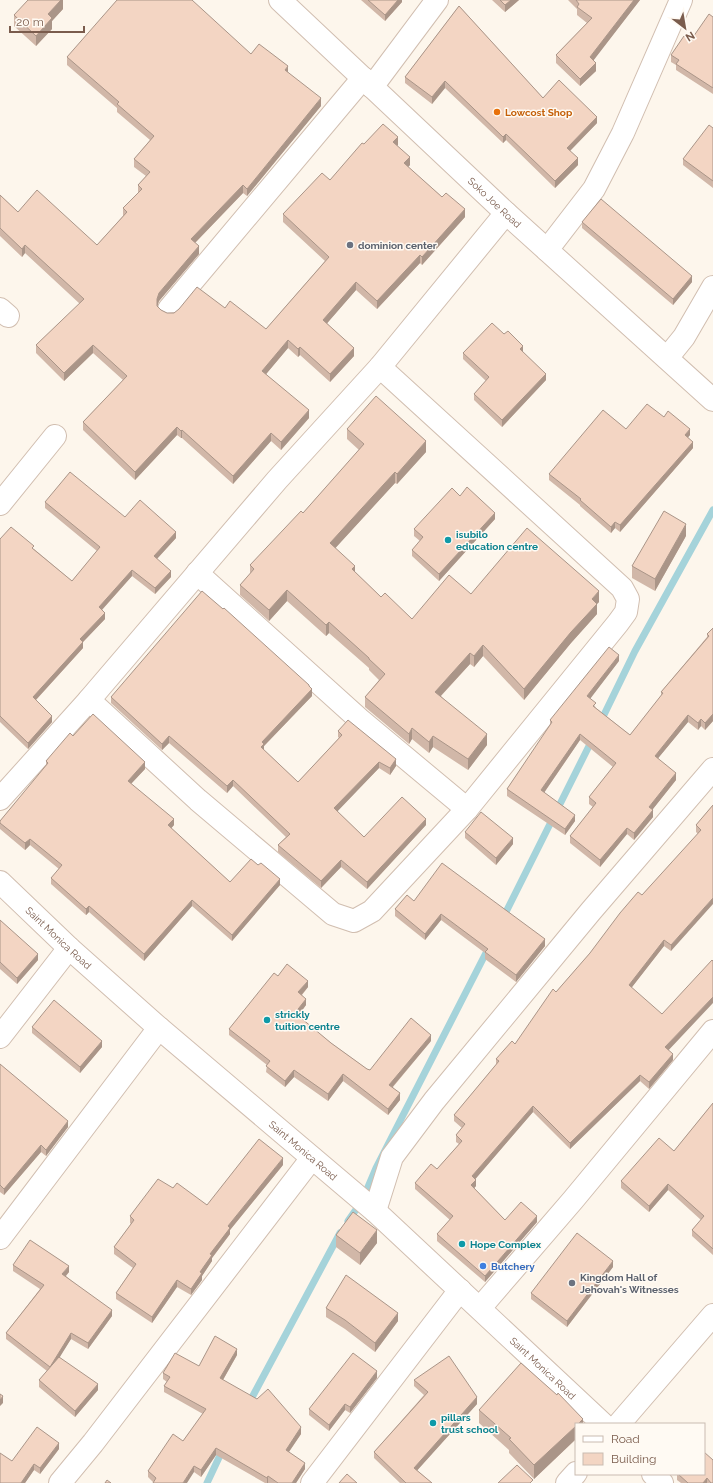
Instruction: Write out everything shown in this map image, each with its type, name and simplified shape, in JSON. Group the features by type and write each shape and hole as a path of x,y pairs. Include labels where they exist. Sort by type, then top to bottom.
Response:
{"street":[{"name":"Soko Joe Road","path":"280,0 506,213 713,400"},
{"path":"169,309 368,82 437,0"},
{"path":"547,250 594,189 623,133 681,0"},
{"path":"0,799 89,700 277,480 380,367 506,213"},
{"path":"667,358 684,337 713,287"},
{"path":"89,700 198,800 333,914 354,921 372,910 467,809 618,623 626,612 628,599 622,588 380,367"},
{"path":"0,504 55,436"},
{"path":"197,573 359,719 467,809"},
{"path":"376,1212 392,1157 434,1101 591,911 713,769"},
{"name":"Saint Monica Road","path":"0,882 69,948 160,1028 376,1212 602,1423"},
{"path":"0,1037 69,948"},
{"path":"0,1238 160,1028"},
{"path":"480,1308 573,1200 713,1031"},
{"path":"60,1483 93,1443 312,1158"},
{"path":"312,1483 460,1290"},
{"path":"620,1423 713,1315"},
{"path":"567,1483 575,1474"},
{"path":"654,1475 662,1483"}],"building":[{"path":"28,0 61,0 48,14 52,18 36,36 14,15"},
{"path":"117,0 192,0 251,54 259,44 288,66 285,70 321,98 247,189 243,185 191,239 199,246 159,293 157,306 161,310 167,313 174,313 197,287 225,308 230,301 266,329 329,257 283,214 322,173 330,180 362,143 364,144 383,124 398,137 393,142 410,157 404,163 442,197 446,193 465,209 422,257 420,255 377,301 356,282 323,320 354,348 330,374 300,347 298,349 288,340 262,371 309,410 281,442 271,433 233,476 177,427 135,472 83,422 127,376 93,345 64,373 36,345 84,299 25,245 22,249 0,228 0,195 18,212 37,190 97,245 127,212 123,208 142,189 138,185 150,172 134,159 154,136 117,104 119,102 67,57"},
{"path":"368,0 398,0 385,15"},
{"path":"500,0 511,0 505,5"},
{"path":"576,0 634,0 590,57 596,63 580,79 556,55 592,18 577,7 579,4"},
{"path":"459,6 543,98 559,80 597,117 567,148 578,158 555,181 506,134 503,137 445,81 432,97 405,77"},
{"path":"709,14 713,17 713,88 676,64 679,60 671,55 684,36 691,40"},
{"path":"709,125 713,128 713,181 683,159"},
{"path":"601,199 692,276 673,299 582,222"},
{"path":"492,323 504,334 508,331 523,346 520,349 546,374 502,420 474,394 489,377 463,353"},
{"path":"376,396 426,441 397,474 395,472 330,543 355,566 352,569 381,597 385,593 412,619 449,575 471,594 527,528 599,591 592,599 597,604 571,632 524,689 483,645 474,656 470,653 435,692 487,734 468,759 433,736 429,742 412,728 409,734 365,697 385,674 329,622 326,625 287,590 269,610 240,585 254,569 250,565 301,511 303,513 364,444 347,429"},
{"path":"647,404 664,417 668,411 690,429 685,435 693,442 620,525 615,522 611,527 580,500 581,499 549,474 603,410 626,429"},
{"path":"70,472 125,517 140,500 176,532 154,556 171,571 155,588 132,570 99,607 105,613 80,639 83,642 33,697 52,716 28,743 0,716 0,539 11,527 34,546 32,548 72,581 100,547 45,502"},
{"name":"isubilo education centre","path":"467,487 495,513 439,574 412,550 423,537 414,529 452,488 460,496"},
{"path":"664,511 686,524 655,579 632,566"},
{"path":"202,591 223,609 224,608 312,689 262,742 264,744 261,747 298,782 342,735 338,731 348,720 396,759 390,768 379,762 334,808 364,837 402,797 426,819 367,882 341,860 321,881 278,845 290,834 233,780 227,786 169,736 162,744 111,697"},
{"path":"713,628 713,714 705,723 701,719 698,723 688,715 655,756 676,773 649,807 653,810 634,833 627,828 600,860 570,836 596,803 589,797 616,763 580,734 541,790 575,815 565,829 507,789 552,722 550,720 609,647 619,655 587,696 596,703 593,706 630,735 663,693 661,692 709,636 707,634"},
{"path":"93,714 145,762 128,781 174,819 168,825 230,882 251,859 258,865 261,863 280,879 232,935 192,900 144,954 89,906 86,909 51,878 62,865 30,839 25,843 0,823 0,821 48,763 46,761 70,733 73,736"},
{"path":"713,805 713,898 671,945 664,940 629,985 662,1014 712,960 713,997 665,1047 673,1054 649,1082 640,1075 570,1143 533,1106 472,1176 476,1180 471,1185 505,1220 521,1202 537,1216 485,1276 437,1234 453,1216 415,1183 431,1164 437,1169 462,1141 456,1135 465,1124 454,1115 499,1061 496,1059 512,1041 515,1044 553,989 556,992 590,953 638,892 642,895 701,830 696,825"},
{"path":"481,812 513,838 496,858 465,832"},
{"path":"442,863 545,939 516,975 485,952 488,949 441,914 425,934 395,909 407,895 414,901"},
{"path":"0,920 38,954 17,978 0,962"},
{"path":"287,964 308,981 298,992 306,999 295,1013 331,1043 367,1069 370,1070 411,1018 431,1035 389,1085 400,1093 388,1109 343,1074 328,1094 294,1070 285,1081 266,1066 270,1061 229,1029 274,973 278,976"},
{"path":"54,1000 102,1041 80,1067 32,1027"},
{"path":"0,1064 68,1121 46,1150 41,1145 4,1189 0,1185"},
{"path":"713,1103 713,1249 692,1230 704,1216 668,1184 649,1206 621,1181 659,1138 674,1151"},
{"path":"259,1139 283,1158 228,1226 230,1228 210,1254 212,1255 200,1272 202,1273 191,1289 177,1280 152,1317 116,1293 136,1264 114,1247 134,1220 130,1216 158,1179 173,1188 177,1183 207,1205"},
{"path":"353,1212 377,1230 360,1253 336,1235"},
{"name":"Kingdom Hall of Jehovah's Witnesses","path":"577,1233 613,1261 567,1321 531,1293"},
{"path":"30,1240 69,1266 62,1274 112,1310 88,1343 71,1333 50,1367 6,1333 44,1285 13,1265"},
{"path":"346,1275 398,1313 375,1343 345,1320 326,1308"},
{"path":"215,1336 237,1349 220,1378 257,1399 268,1389 301,1427 286,1450 305,1463 292,1483 278,1483 268,1476 267,1478 216,1448 201,1470 194,1466 183,1483 153,1483 156,1478 148,1471 173,1434 183,1441 206,1409 164,1386 170,1377 163,1373 175,1353 199,1366"},
{"path":"353,1353 377,1371 350,1407 345,1404 329,1425 309,1409"},
{"path":"449,1356 477,1397 414,1468 432,1483 406,1483 374,1452 428,1392 414,1380"},
{"path":"59,1357 98,1384 75,1411 39,1380"},
{"path":"521,1363 557,1395 558,1393 583,1419 579,1423 575,1423 575,1427 534,1465 509,1439 511,1438 479,1410"},
{"path":"37,1427 59,1443 40,1468 34,1464 21,1483 0,1483 0,1453 12,1461"},
{"path":"705,1453 713,1460 713,1483 711,1483 707,1478 703,1483 688,1483 679,1475 705,1475"},
{"path":"517,1465 533,1480 530,1483 498,1483"},
{"path":"347,1474 357,1483 339,1483"}],"waterway":[{"path":"600,723 635,651 713,510"},
{"path":"503,918 592,740"},
{"path":"348,1221 362,1201 376,1168 489,947"},
{"path":"248,1405 340,1233"},
{"path":"207,1483 223,1449"}],"place":[{"name":"Lowcost Shop","path":"497,112"},
{"name":"dominion center","path":"350,245"},
{"name":"isubilo education centre","path":"448,540"},
{"name":"strickly tuition centre","path":"267,1020"},
{"name":"Hope Complex","path":"462,1244"},
{"name":"Butchery","path":"483,1266"},
{"name":"Kingdom Hall of Jehovah's Witnesses","path":"572,1283"},
{"name":"pillars trust school","path":"433,1423"}]}
